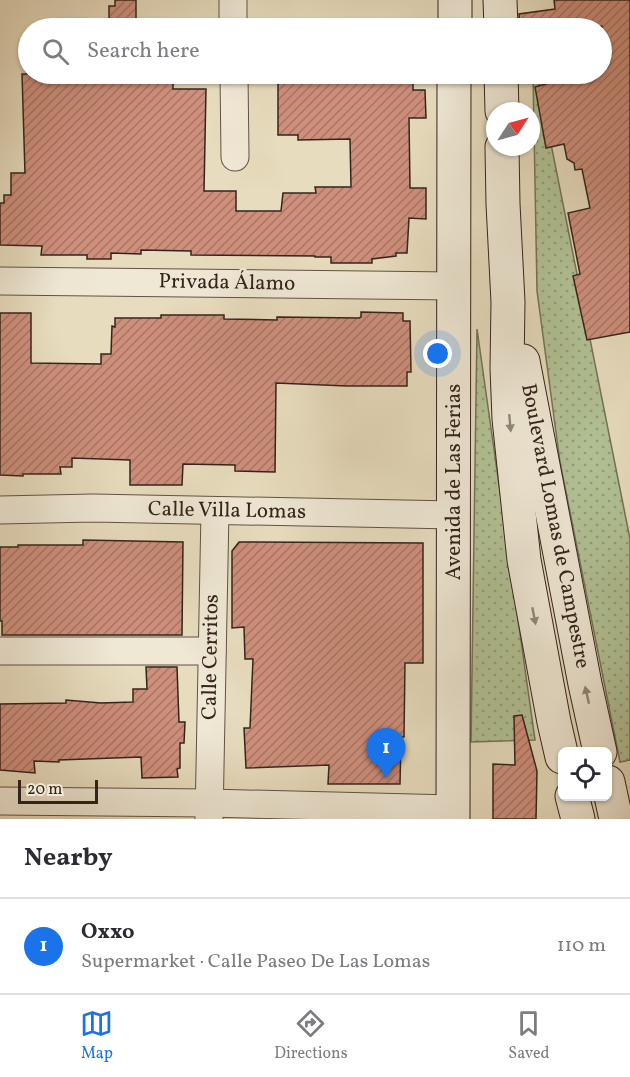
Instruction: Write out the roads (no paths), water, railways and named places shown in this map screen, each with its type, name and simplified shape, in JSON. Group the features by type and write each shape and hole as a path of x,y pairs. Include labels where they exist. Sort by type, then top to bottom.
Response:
{"main road":[{"path":"454,18 455,0"},
{"path":"500,0 501,18"},
{"name":"Avenida de Las Ferias","path":"453,814 454,84"},
{"path":"501,84 502,102"},
{"name":"Boulevard Lomas de Campestre","path":"502,156 508,302 509,419 524,560 560,747"},
{"name":"Boulevard Lomas de Campestre","path":"508,302 526,371 599,747"},
{"path":"612,800 616,819"},
{"path":"573,801 578,819"}],"street":[{"path":"233,0 233,18"},
{"path":"234,84 235,157"},
{"name":"Privada Álamo","path":"0,280 453,285"},
{"name":"Calle Villa Lomas","path":"0,510 93,508 454,515"},
{"name":"Calle Cerritos","path":"208,811 214,511"},
{"path":"0,651 212,651"},
{"path":"0,801 208,811 453,814"}],"place":[{"name":"Oxxo","path":"386,778"}]}
